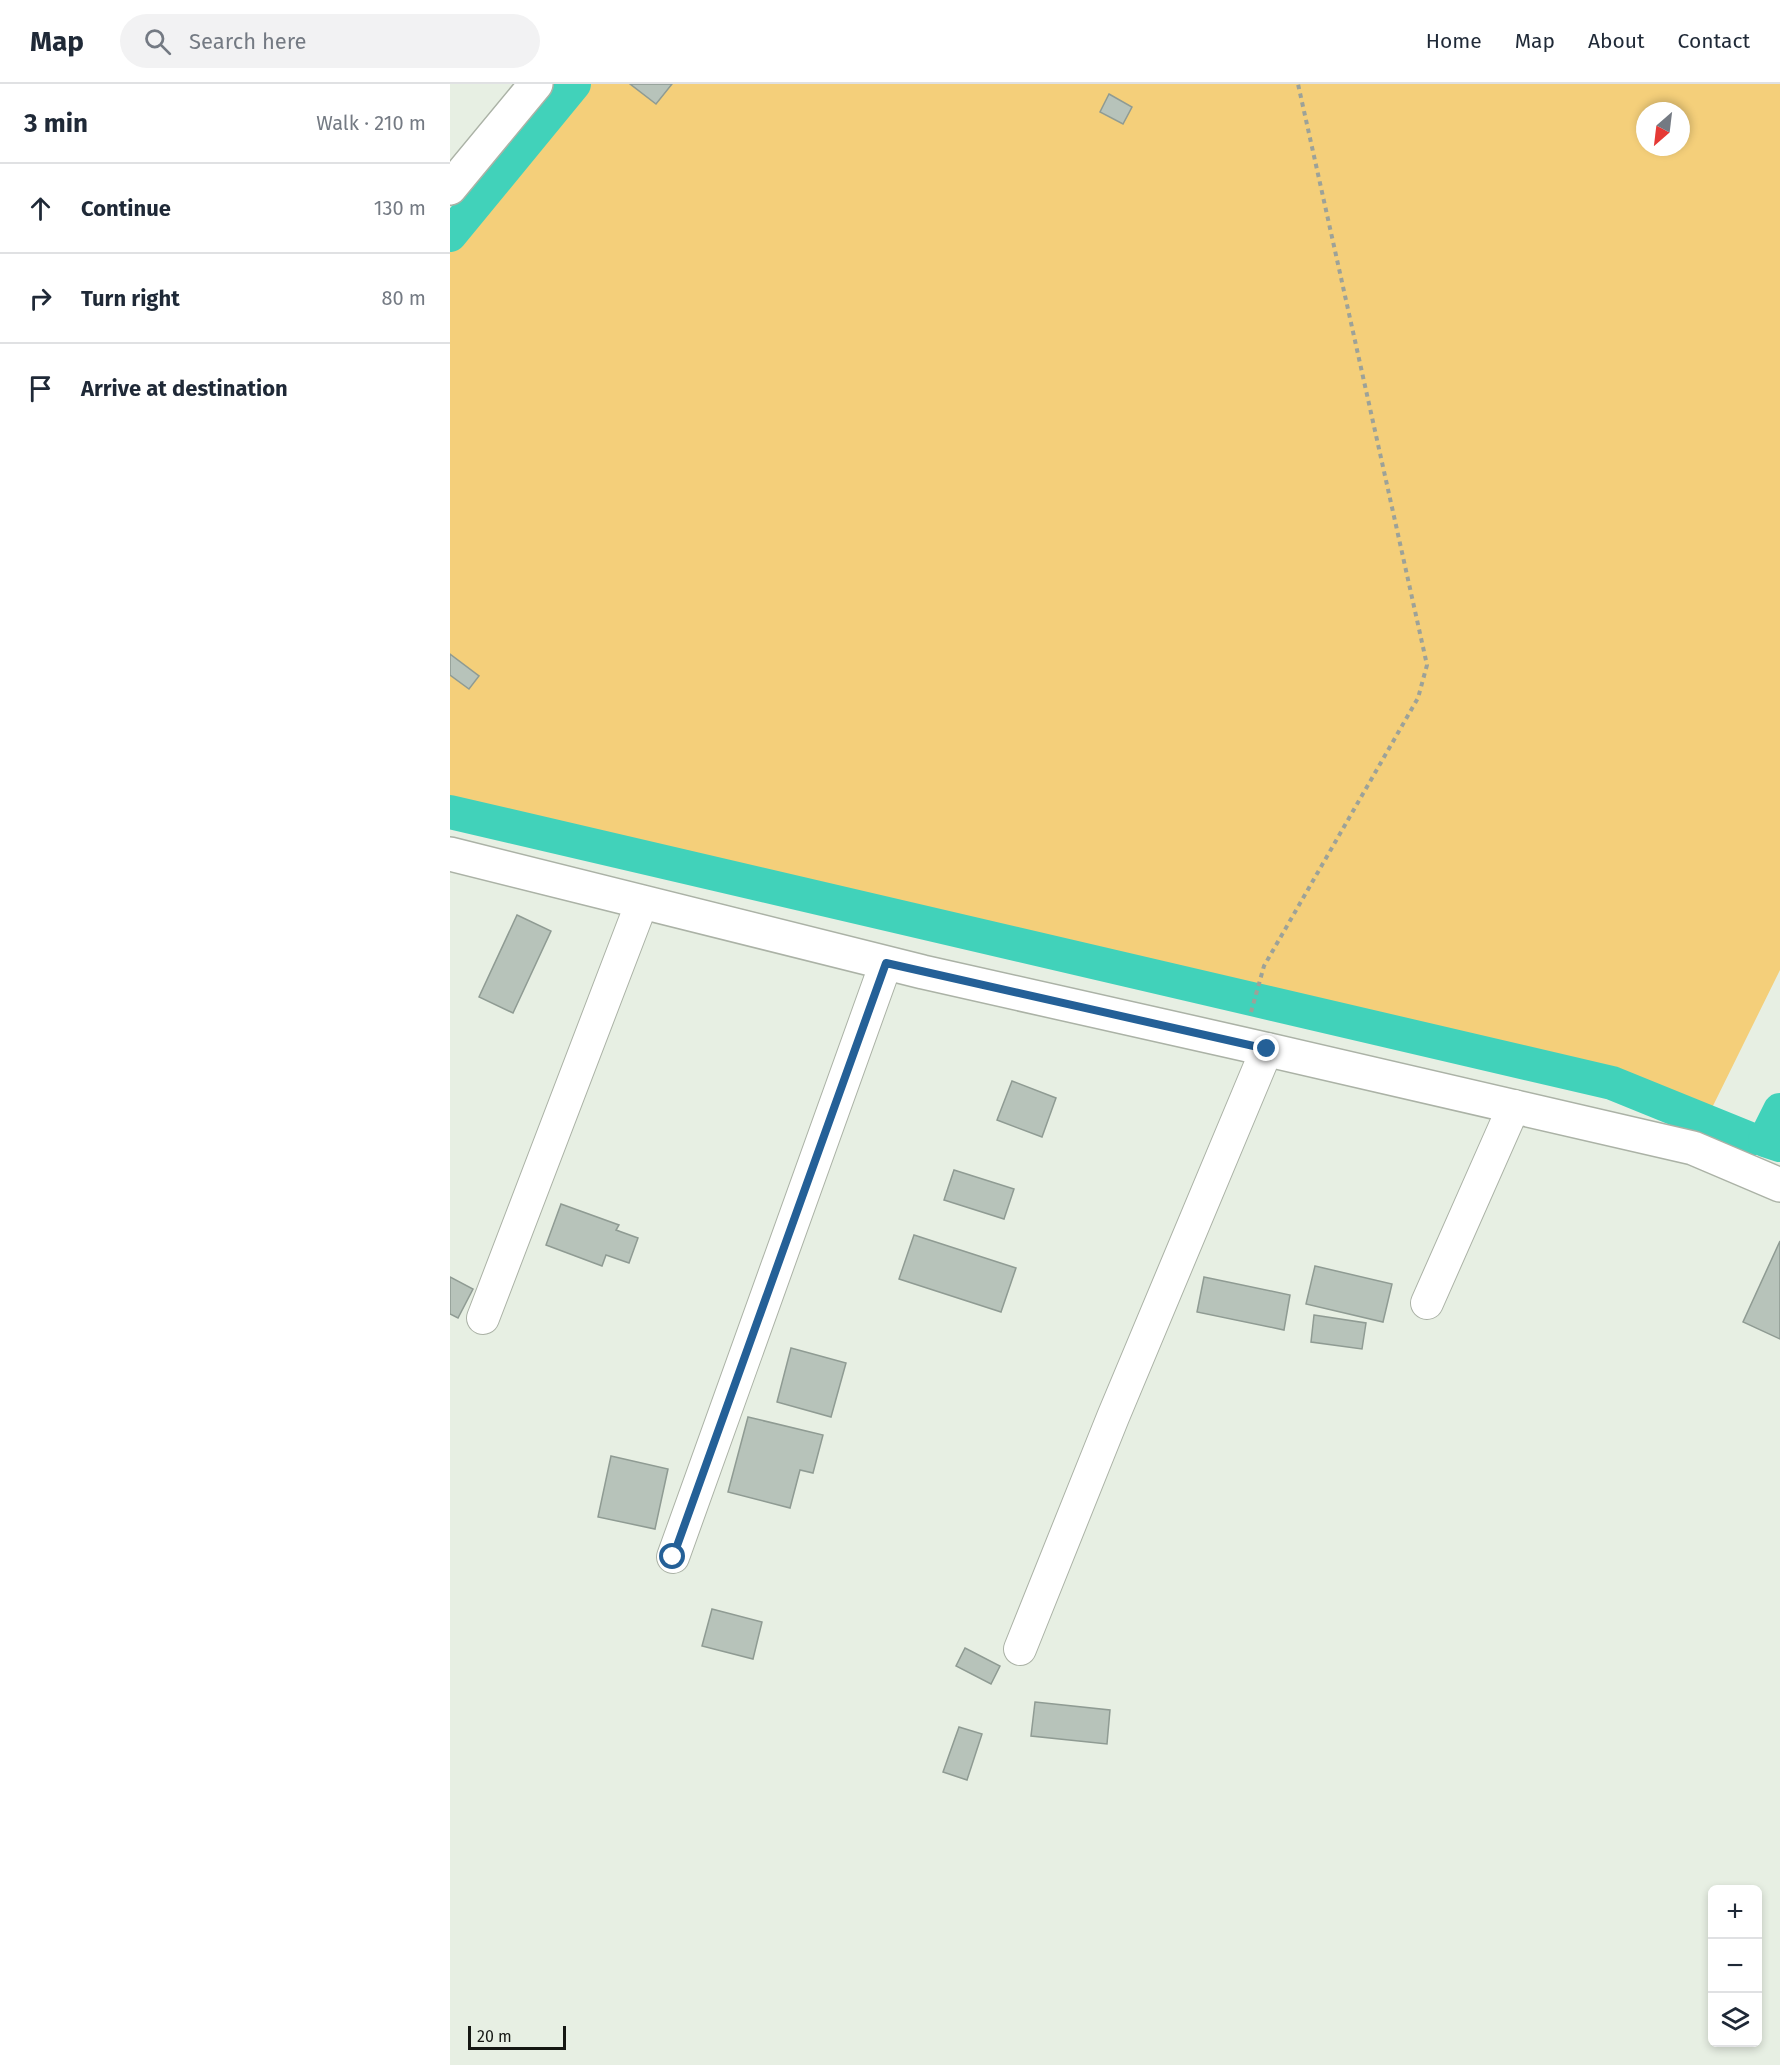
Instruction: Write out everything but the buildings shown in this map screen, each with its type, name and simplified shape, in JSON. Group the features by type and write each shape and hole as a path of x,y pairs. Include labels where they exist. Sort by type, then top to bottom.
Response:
{"street":[{"path":"450,188 536,84"},
{"path":"450,855 886,963 1693,1148 1780,1185"},
{"path":"483,1318 642,902"},
{"path":"673,1557 886,963"},
{"path":"1020,1649 1113,1417 1267,1049"},
{"path":"1427,1303 1514,1106"}],"path":[{"path":"1250,1018 1264,966 1418,698 1427,665 1298,84"}],"shaded area":[{"path":"562,84 1780,84 1780,970 1706,1120 450,819 450,222"}],"waterway":[{"path":"450,235 574,84"},
{"path":"450,812 1612,1083 1750,1139"},
{"path":"1780,1110 1765,1140 1780,1145"}],"route":[{"path":"673,1557 886,963 1267,1049"}]}
